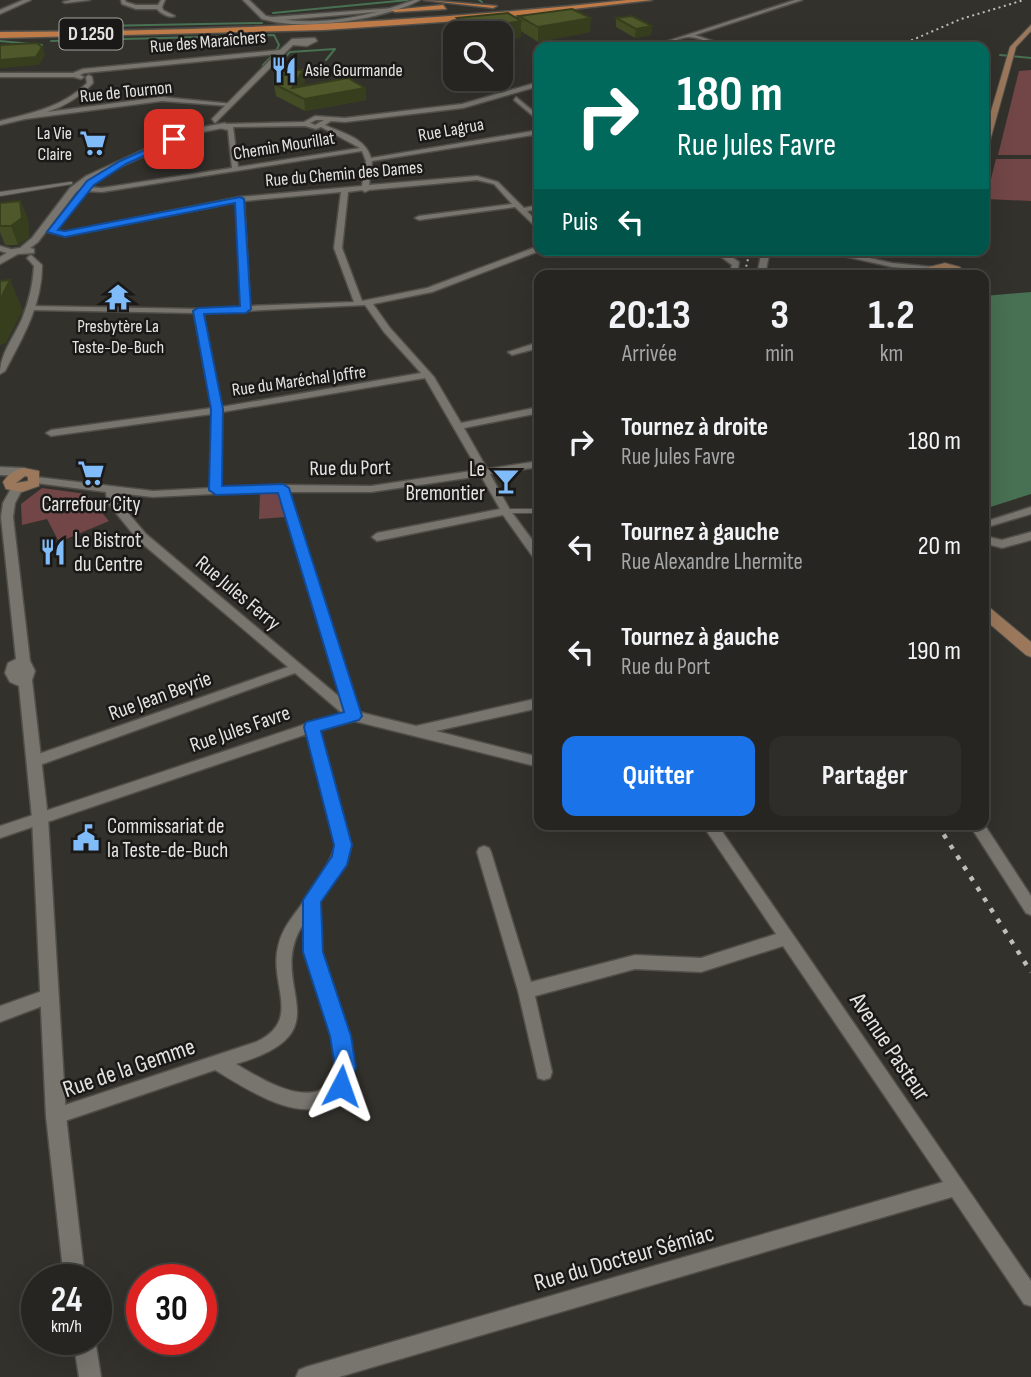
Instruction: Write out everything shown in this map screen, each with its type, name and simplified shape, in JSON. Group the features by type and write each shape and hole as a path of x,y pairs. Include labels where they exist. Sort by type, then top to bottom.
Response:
{"main road":[{"path":"428,0 475,6"},
{"path":"395,10 475,6 552,7 640,0"},
{"name":"D 1250","path":"0,33 236,32 412,23 648,0"},
{"path":"312,38 333,30 412,23"},
{"path":"989,130 1013,47 1031,27"},
{"path":"236,32 283,34 290,43"},
{"path":"989,615 1031,651"}],"street":[{"path":"0,12 28,0"},
{"path":"65,2 88,0"},
{"path":"123,0 124,3 136,7 159,7 165,14 172,16"},
{"path":"159,7 164,0"},
{"path":"246,0 264,18 395,10 418,0"},
{"path":"670,42 800,0"},
{"path":"691,36 710,42"},
{"name":"Rue des Maraîchers","path":"0,75 92,74 145,63 195,62 312,38"},
{"path":"219,124 230,104 290,43"},
{"path":"0,123 25,117 69,100 83,91 90,83 92,74"},
{"path":"49,229 76,187 123,162 208,127 219,124 326,123 463,106 534,85"},
{"name":"Rue de Tournon","path":"25,117 162,99 230,104"},
{"path":"516,99 534,115"},
{"path":"326,123 353,137 364,149 370,170 365,190"},
{"path":"219,124 230,128 235,169"},
{"name":"Rue Lagrua","path":"369,160 534,133"},
{"name":"Chemin Mourillat","path":"85,189 102,190 364,149"},
{"path":"0,248 5,257 16,263 85,189 123,162"},
{"name":"Rue du Chemin des Dames","path":"49,229 65,234 240,199 484,178 496,183 534,222"},
{"path":"0,194 70,183"},
{"path":"345,192 338,248 364,303 427,375 482,472 534,550"},
{"path":"240,199 246,309"},
{"path":"419,218 534,207"},
{"path":"32,308 198,311 364,303 429,290 534,251"},
{"path":"0,371 32,308 39,281 38,265 28,253"},
{"path":"725,256 736,264 734,270"},
{"path":"852,256 919,269 946,267"},
{"path":"198,311 217,409 216,490"},
{"path":"512,352 534,346"},
{"name":"Rue du Maréchal Joffre","path":"51,433 427,375"},
{"path":"457,426 534,411"},
{"name":"Rue du Port","path":"15,477 111,490 173,494 216,490 396,487 534,465"},
{"path":"15,477 7,517 35,761 56,1116 73,1264"},
{"path":"283,488 354,716"},
{"name":"Rue Jules Ferry","path":"111,490 111,500 142,537 354,716"},
{"path":"989,523 1031,510"},
{"path":"377,537 506,511 534,511"},
{"path":"989,541 1002,544 1031,536"},
{"name":"Rue Jean Beyrie","path":"35,761 298,667"},
{"path":"5,675 13,668 24,671"},
{"path":"419,731 534,704"},
{"name":"Rue Jules Favre","path":"0,832 312,727 354,716 534,761"},
{"name":"Rue de la Gemme","path":"56,1116 277,1039 288,1026 289,1006 282,963 285,942 341,859 343,845 312,727"},
{"name":"Avenue Pasteur","path":"713,830 1031,1297"},
{"path":"980,830 1031,908"},
{"path":"484,852 526,991 544,1072"},
{"name":"Rue de la Gemme","path":"216,1062 266,1089 304,1103 327,1100 341,1086 345,1067 341,1036 313,952 312,900"},
{"path":"526,991 635,962 701,965 786,938"},
{"path":"0,1014 48,997"},
{"name":"Rue du Docteur Sémiac","path":"306,1377 956,1187"},
{"path":"87,1355 90,1377"}],"shaded area":[{"path":"1031,70 1031,155 998,155 1019,71"},
{"path":"996,159 1031,159 1031,201 989,199"},
{"path":"1031,292 1031,494 989,507 989,296"},
{"path":"42,488 86,494 109,521 59,542 47,519 22,525 21,504"},
{"path":"281,493 286,517 259,519 260,494"}],"building":[{"path":"572,9 591,18 538,27 519,16"},
{"path":"508,13 521,21 461,21 457,18"},
{"path":"632,16 652,26 636,29 616,18"},
{"path":"37,43 42,47 36,57 0,60 0,45"},
{"path":"284,70 303,70 292,88 348,78 365,88 304,99 274,84"},
{"path":"20,201 22,218 11,226 0,226 0,203"},
{"path":"10,280 0,300 0,281"}],"waterway":[{"path":"273,13 408,0"},
{"path":"97,26 262,23"},
{"path":"51,41 274,35 279,45 277,49"},
{"path":"0,41 42,45"},
{"path":"279,64 290,52 335,49 326,60"},
{"path":"263,65 274,54"},
{"path":"1000,55 1031,58"}],"railway":[{"path":"908,42 961,19 1024,0"},
{"path":"745,270 749,256"},
{"path":"941,830 1031,972"}],"place":[{"name":"Asie Gourmande","path":"284,70"},
{"name":"La Vie Claire","path":"93,143"},
{"name":"Presbytère La Teste-De-Buch","path":"118,297"},
{"name":"Carrefour City","path":"91,473"},
{"name":"Le Bremontier","path":"506,481"},
{"name":"Le Bistrot du Centre","path":"53,552"},
{"name":"Commissariat de la Teste-de-Buch","path":"86,838"}],"route":[{"path":"174,139 123,162 90,183 52,232 65,234 240,199 246,309 198,311 217,409 216,490 283,488 354,716 312,727 342,831 341,859 312,900 313,952 341,1036 345,1067 341,1086"}]}
